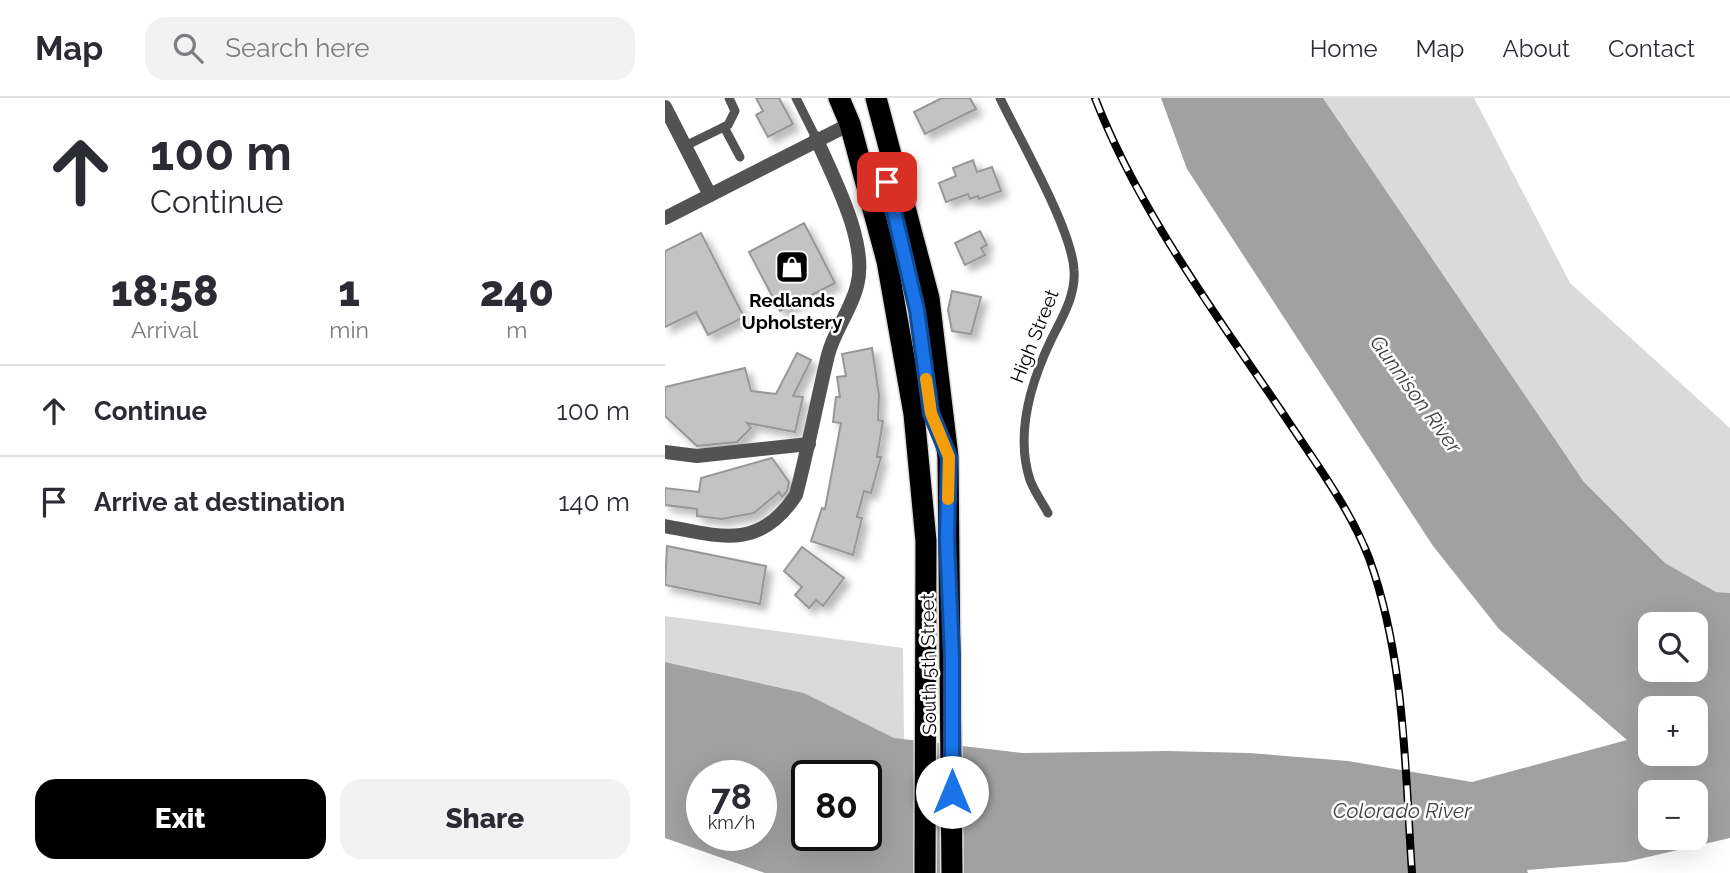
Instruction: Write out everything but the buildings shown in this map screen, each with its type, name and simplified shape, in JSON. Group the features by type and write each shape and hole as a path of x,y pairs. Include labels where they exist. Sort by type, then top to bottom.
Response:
{"highway":[{"path":"839,98 850,124 887,261 936,539"},
{"path":"876,98 929,298 949,457 936,539"},
{"path":"850,124 881,156 917,310 931,413 949,457"},
{"name":"South 5th Street","path":"936,539 952,657 953,873"},
{"name":"South 5th Street","path":"925,873 927,658 936,539"}],"street":[{"path":"665,107 710,195"},
{"path":"665,218 816,138 850,124"},
{"path":"665,526 713,535 746,536 764,530 783,515 796,495 829,351 847,317 858,283 857,253 848,213 816,138"},
{"path":"665,452 697,456 809,444"}],"lane":[{"path":"685,146 724,127 735,111 729,98"},
{"path":"796,98 816,138"},
{"name":"High Street","path":"1000,98 1062,228 1074,269 1070,302 1047,348 1029,396 1024,454 1031,482 1048,513"},
{"path":"724,127 740,157"}],"shaded area":[{"path":"1323,98 1474,98 1570,283 1730,428 1730,593 1716,592 1665,563 1584,482"},
{"path":"665,616 903,648 904,740 894,738 804,693 665,662"}],"water":[{"path":"1161,98 1323,98 1584,482 1665,563 1716,592 1730,593 1730,838 1708,843 1708,780 1638,780 1638,850 1678,850 1626,862 1527,870 1528,873 765,873 702,851 777,851 777,760 686,760 686,845 665,838 665,662 804,693 894,738 1023,753 1249,753 1348,761 1472,782 1627,740 1499,629 1433,546 1187,169"}],"railway":[{"path":"1095,98 1113,141 1158,224 1208,304 1332,488 1369,558 1381,596 1397,674 1412,873"}],"slow traffic":[{"path":"926,379 931,413 949,457 948,499"}],"place":[{"name":"Redlands Upholstery","path":"792,267"}],"route":[{"path":"887,182 917,310 931,413 949,457 947,538 952,657 952,792"}],"water label":[{"name":"Gunnison River","path":"1416,394"},
{"name":"Colorado River","path":"1402,810"}]}
